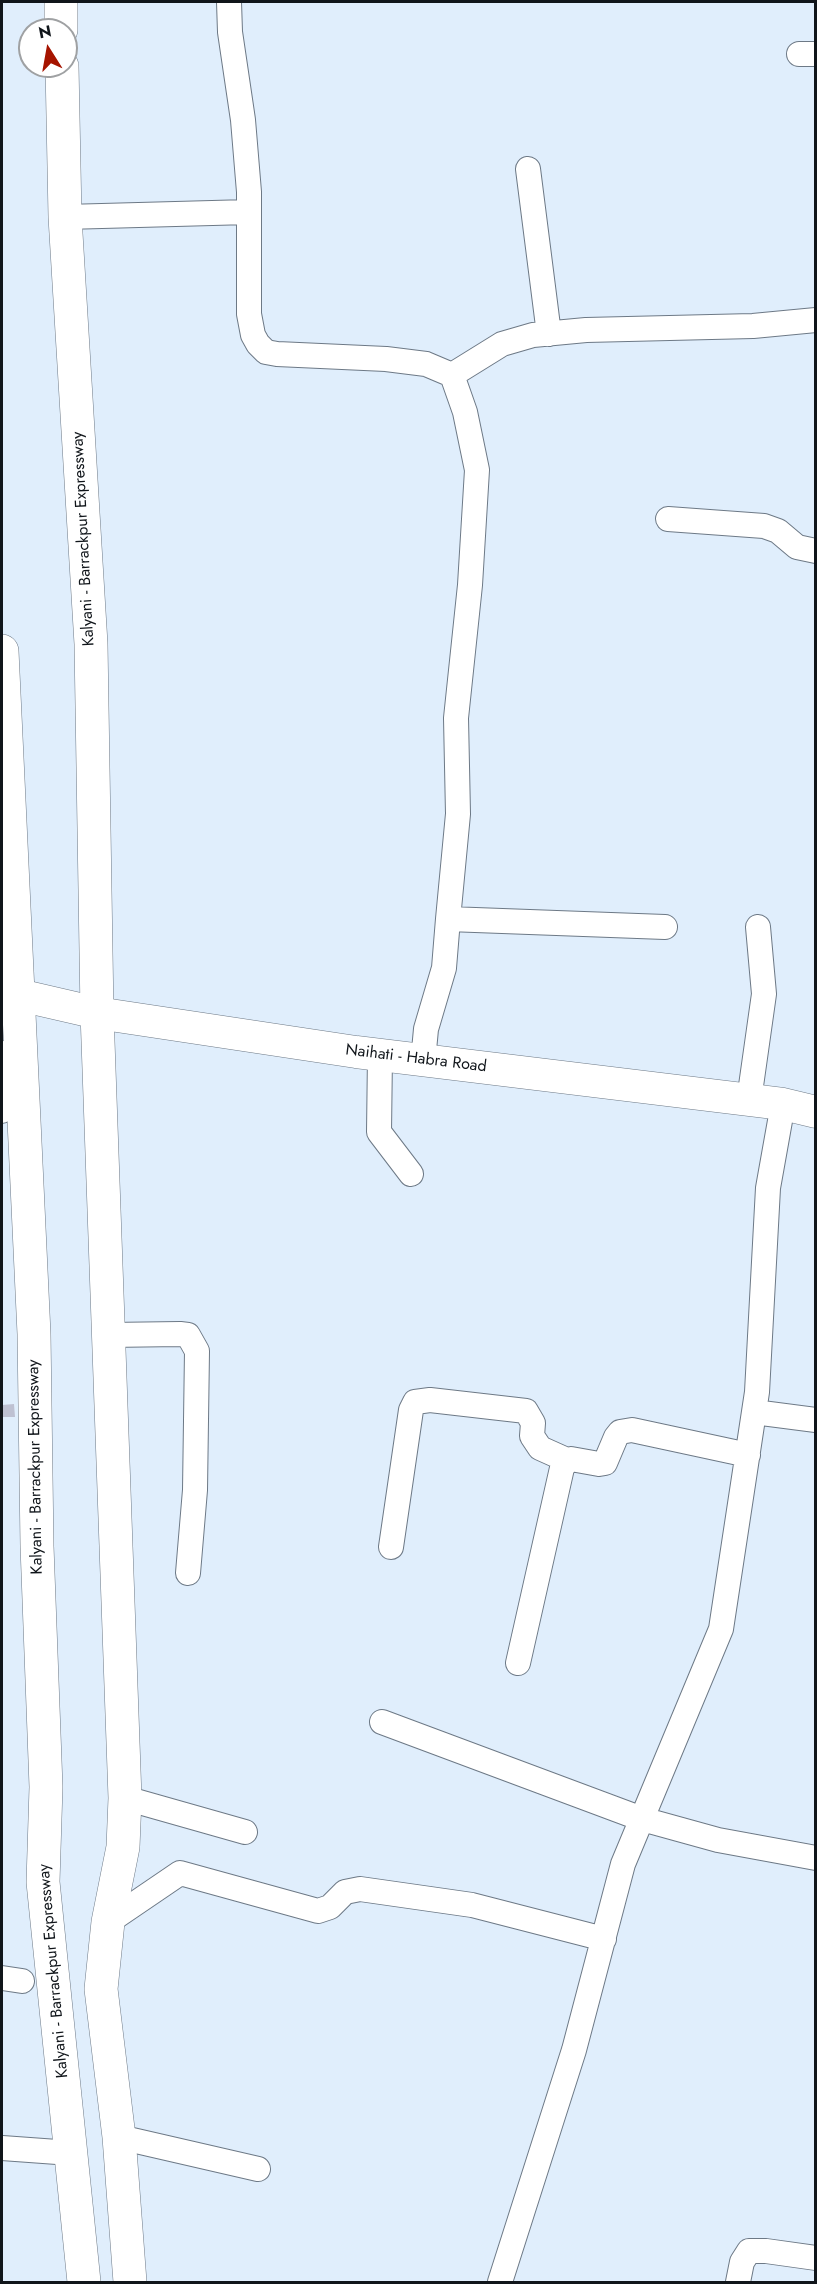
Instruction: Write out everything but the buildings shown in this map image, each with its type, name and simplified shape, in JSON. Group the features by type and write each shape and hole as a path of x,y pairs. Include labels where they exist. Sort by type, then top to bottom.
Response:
{"highway":[{"path":"61,2 61,18"},
{"name":"Kalyani - Barrackpur Expressway","path":"62,78 65,217 91,644 97,1013 125,1798 123,1847 108,1922 101,1989 119,2137 130,2283"},
{"name":"Kalyani - Barrackpur Expressway","path":"2,651 10,992 34,1334 37,1546 46,1787 43,1882 84,2283"}],"main road":[{"name":"Naihati - Habra Road","path":"10,992 97,1013 380,1055 783,1104 816,1112"}],"street":[{"path":"229,2 232,52 243,120 249,212 249,314 253,335 266,352 426,364 452,375 465,412 477,470 470,585 456,718 458,814 444,968 426,1029 423,1060"},
{"path":"528,169 549,334"},
{"path":"65,217 249,212"},
{"path":"452,375 502,344 533,335 586,330 753,326 816,320"},
{"path":"668,519 764,526 778,531 797,547 816,551"},
{"path":"448,919 665,927"},
{"path":"749,1100 764,994 758,927"},
{"path":"2,1111 10,992"},
{"path":"380,1055 379,1132 411,1174"},
{"path":"500,2283 574,2050 623,1864 721,1629 754,1412 768,1188 783,1104"},
{"path":"108,1335 188,1335 197,1351 195,1490 188,1573"},
{"path":"391,1547 411,1410 415,1402 430,1400 526,1411 533,1423 532,1436 540,1448 569,1461 605,1463 620,1432 632,1430 748,1455"},
{"path":"754,1412 816,1420"},
{"path":"518,1663 562,1468 569,1461"},
{"path":"382,1722 642,1819 718,1840 816,1858"},
{"path":"125,1798 245,1832"},
{"path":"108,1922 180,1872 318,1911 330,1908 345,1892 360,1889 472,1905 604,1938"},
{"path":"119,2137 258,2169"},
{"path":"2,2148 71,2153"},
{"path":"738,2283 742,2262 749,2251 816,2258"}]}
